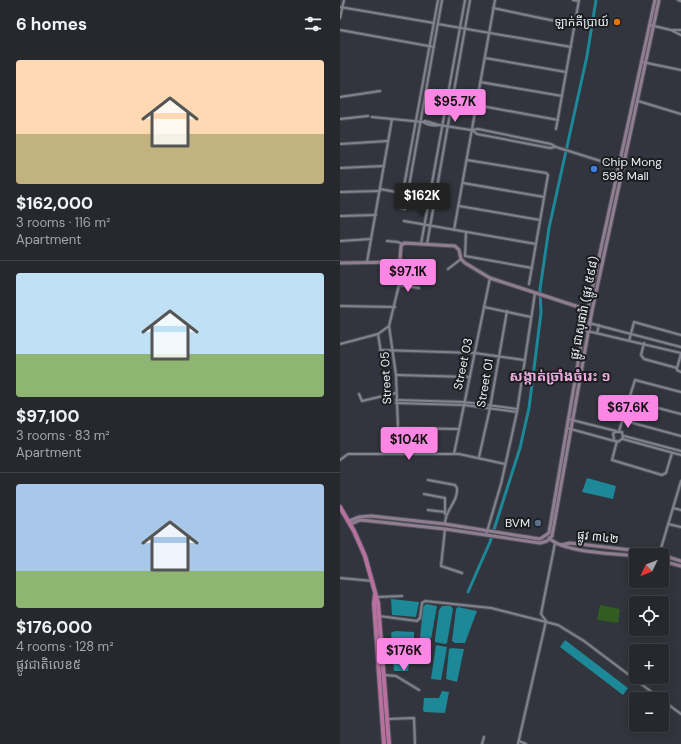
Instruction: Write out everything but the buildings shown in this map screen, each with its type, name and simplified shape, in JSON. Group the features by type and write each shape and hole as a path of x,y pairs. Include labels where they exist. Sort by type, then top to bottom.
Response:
{"highway":[{"path":"341,509 350,522 365,556 374,582 379,616 387,719 384,744"},
{"path":"376,594 374,603 388,744"}],"main road":[{"name":"ផ្លូវ ជាសុផារ៉ា (ផ្លូវ ៥៩៨)","path":"547,536 550,529 587,310 655,0"},
{"name":"ផ្លូវ ជាសុផារ៉ា (ផ្លូវ ៥៩៨)","path":"550,539 554,533 588,331 602,261 647,62 659,0"},
{"path":"340,263 399,261 402,244 454,246 459,250 461,259 490,278 592,311"},
{"path":"598,260 602,261"},
{"path":"570,406 575,407"},
{"path":"350,522 363,516 487,533 540,543 550,539"},
{"path":"496,535 540,539 547,536 555,543 561,545"},
{"name":"ផ្លូវ ៣៤២","path":"561,545 570,543 629,551"},
{"name":"ផ្លូវ ៣៤២","path":"561,545 569,548 629,555"},
{"name":"ផ្លូវ ៣៤២","path":"669,557 681,560"},
{"path":"669,563 681,566"}],"street":[{"path":"340,18 341,7 344,0"},
{"path":"438,0 442,0 427,84 422,122 405,209 400,208 438,0"},
{"path":"421,244 465,0"},
{"path":"426,244 470,0"},
{"path":"454,230 495,0"},
{"path":"556,129 579,1 572,0"},
{"path":"341,7 571,48"},
{"path":"493,8 575,25"},
{"path":"463,13 468,14"},
{"path":"650,25 671,30 681,30"},
{"path":"340,30 434,47"},
{"path":"671,30 681,35"},
{"path":"457,45 462,46"},
{"path":"485,58 566,72"},
{"path":"642,62 681,70"},
{"path":"451,78 456,79"},
{"path":"480,82 562,96"},
{"path":"423,83 427,84"},
{"path":"340,98 380,91"},
{"path":"638,101 681,114"},
{"path":"476,105 558,120"},
{"path":"446,109 451,110"},
{"path":"340,119 368,116"},
{"path":"372,117 416,121 472,130 478,129 540,141 556,147"},
{"path":"367,262 392,119"},
{"path":"472,130 477,134 539,146 561,148 623,168"},
{"path":"518,142 519,137"},
{"path":"340,144 388,141"},
{"path":"539,146 540,141"},
{"path":"440,143 444,144"},
{"path":"410,157 414,158"},
{"path":"467,160 546,173 548,175 529,284"},
{"path":"340,168 384,166"},
{"path":"434,177 439,177"},
{"path":"463,183 544,197"},
{"path":"340,192 380,190 407,194"},
{"path":"458,206 540,220"},
{"path":"340,216 376,215"},
{"path":"404,221 536,244"},
{"path":"466,232 465,256 532,268"},
{"path":"340,241 371,240"},
{"path":"387,240 402,244"},
{"path":"448,269 461,259"},
{"path":"340,344 378,334 389,326 399,285 399,261"},
{"name":"Street 03","path":"454,454 490,278"},
{"path":"399,285 419,288"},
{"path":"487,533 501,484 517,412 524,360 536,294"},
{"path":"340,306 394,307"},
{"path":"484,306 531,317"},
{"name":"Street 01","path":"479,458 490,409 506,311"},
{"path":"585,322 631,332 681,347"},
{"path":"629,341 634,322 681,335"},
{"path":"597,334 599,325"},
{"name":"Street 05","path":"389,326 394,350 396,375 398,428 396,453"},
{"path":"583,330 644,343 681,353 677,368"},
{"path":"378,334 383,365"},
{"path":"644,343 641,356 644,359 677,368 677,370 681,372"},
{"path":"380,350 475,353 524,360"},
{"path":"396,375 470,377"},
{"path":"614,439 613,434 618,431 635,380 681,392"},
{"path":"359,394 362,401 396,393"},
{"path":"628,400 681,414"},
{"path":"396,401 464,402 517,409"},
{"path":"431,402 517,412"},
{"path":"568,418 618,431 624,436 681,451"},
{"path":"622,420 681,436"},
{"path":"398,428 459,429"},
{"path":"567,428 617,441"},
{"path":"617,441 623,439 681,455"},
{"path":"617,441 612,460 662,475 666,473 672,453"},
{"path":"340,460 348,454 454,454 505,464"},
{"path":"428,480 457,486 458,494 456,499 445,514"},
{"path":"663,548 681,481"},
{"path":"424,494 445,498 445,527 441,566 462,573"},
{"path":"673,508 681,510"},
{"path":"428,510 445,514"},
{"path":"668,524 681,527"},
{"path":"546,620 541,614 555,543"},
{"path":"340,578 374,582"},
{"path":"376,594 402,596"},
{"path":"379,616 417,621 420,618 422,603 425,601 491,608 546,620 570,630 652,692"},
{"path":"518,744 546,620"},
{"path":"384,675 396,676 419,690"},
{"path":"669,705 681,714"},
{"path":"387,719 414,718 414,744"},
{"path":"482,744 484,737"},
{"path":"519,741 526,744"}],"green space":[{"path":"600,605 620,609 618,623 597,620"}],"water":[{"path":"587,478 616,486 613,499 582,492"},
{"path":"391,599 419,602 416,617 392,615"},
{"path":"426,604 437,606 431,639 420,638 423,607"},
{"path":"442,606 451,606 453,609 447,643 445,644 435,642 439,610"},
{"path":"458,607 477,611 465,643 455,643 452,641 456,609"},
{"path":"395,631 414,632 414,642 392,641 391,633"},
{"path":"565,640 628,688 623,695 560,647"},
{"path":"436,645 447,647 441,680 431,679"},
{"path":"392,646 412,647 408,671 394,671"},
{"path":"449,649 464,649 457,682 446,679"},
{"path":"442,691 449,692 445,713 424,712 424,698 439,698"}],"waterway":[{"path":"468,592 490,542 520,448 529,408 541,313 540,289 549,228 587,56 596,0"}],"place":[{"name":"ឡាក់គីប្រាយ៍","path":"617,22"},
{"name":"Chip Mong 598 Mall","path":"594,169"},
{"name":"BVM","path":"538,523"}],"district":[{"name":"សង្កាត់ច្រាំងចំរេះ ១","path":"560,376"}]}
